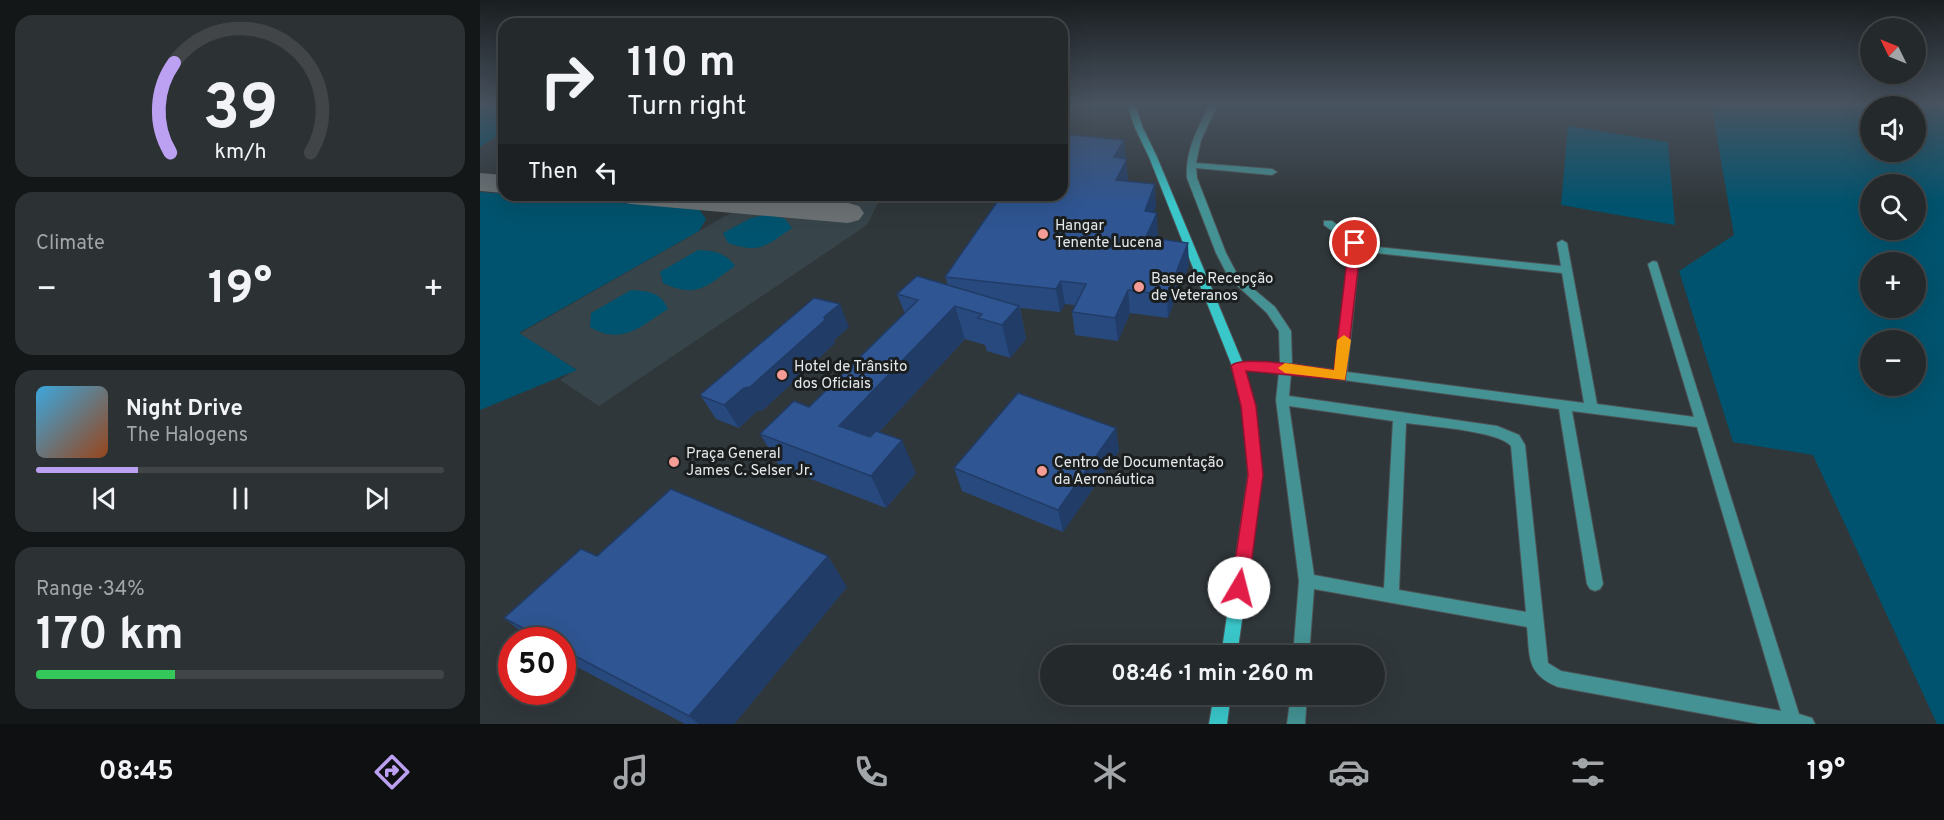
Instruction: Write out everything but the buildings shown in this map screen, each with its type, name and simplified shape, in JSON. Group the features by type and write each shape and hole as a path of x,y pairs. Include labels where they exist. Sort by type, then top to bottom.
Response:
{"main road":[{"path":"1143,138 1154,157 1238,366 1248,406 1256,475 1232,645"},
{"path":"1218,724 1221,705"}],"street":[{"path":"1201,138 1190,165 1192,178 1209,224 1234,278 1271,310 1284,331 1286,368 1282,399 1307,581 1302,645"},
{"path":"1190,165 1272,172"},
{"path":"1328,223 1355,243 1376,250 1566,270"},
{"path":"1340,376 1355,243"},
{"path":"1562,243 1591,407"},
{"path":"1282,399 1497,431 1514,439 1518,445 1538,660 1542,669 1558,679 1800,723 1701,423 1653,264"},
{"path":"1238,366 1286,368 1701,423"},
{"path":"1565,404 1595,584"},
{"path":"1391,595 1400,416"},
{"path":"1307,581 1534,621"},
{"path":"1296,724 1298,705"}],"shaded area":[{"path":"480,138 494,138 480,147"},
{"path":"1567,138 1642,138 1668,142 1675,225 1561,205"},
{"path":"1717,138 1860,138 1860,162 1926,162 1926,138 1944,138 1944,724 1937,724 1813,455 1733,442 1679,271 1734,235"},
{"path":"480,192 498,193 498,201 596,201 699,209 706,219 699,231 519,333 577,370 480,410"},
{"path":"752,201 879,201 867,225 599,406 560,380 576,369 519,334"},
{"path":"769,214 785,219 792,228 769,244 755,248 728,243 723,233 751,218"},
{"path":"698,250 719,253 735,266 709,284 694,290 675,288 663,283 660,272"},
{"path":"631,290 658,296 668,309 631,332 612,335 590,327 591,313"}],"taxiway":[{"path":"480,182 498,184"},
{"path":"703,201 848,213"}],"slow traffic":[{"path":"1285,368 1340,376 1344,340"}],"place":[{"name":"Hangar Tenente Lucena","path":"1043,234"},
{"name":"Base de Recepção de Veteranos","path":"1139,287"},
{"name":"Hotel de Trânsito dos Oficiais","path":"782,375"},
{"name":"Praça General James C. Selser Jr.","path":"674,462"},
{"name":"Centro de Documentação da Aeronáutica","path":"1042,471"}],"route":[{"path":"1239,588 1256,475 1248,406 1238,366 1286,368 1340,376 1355,243"}]}
